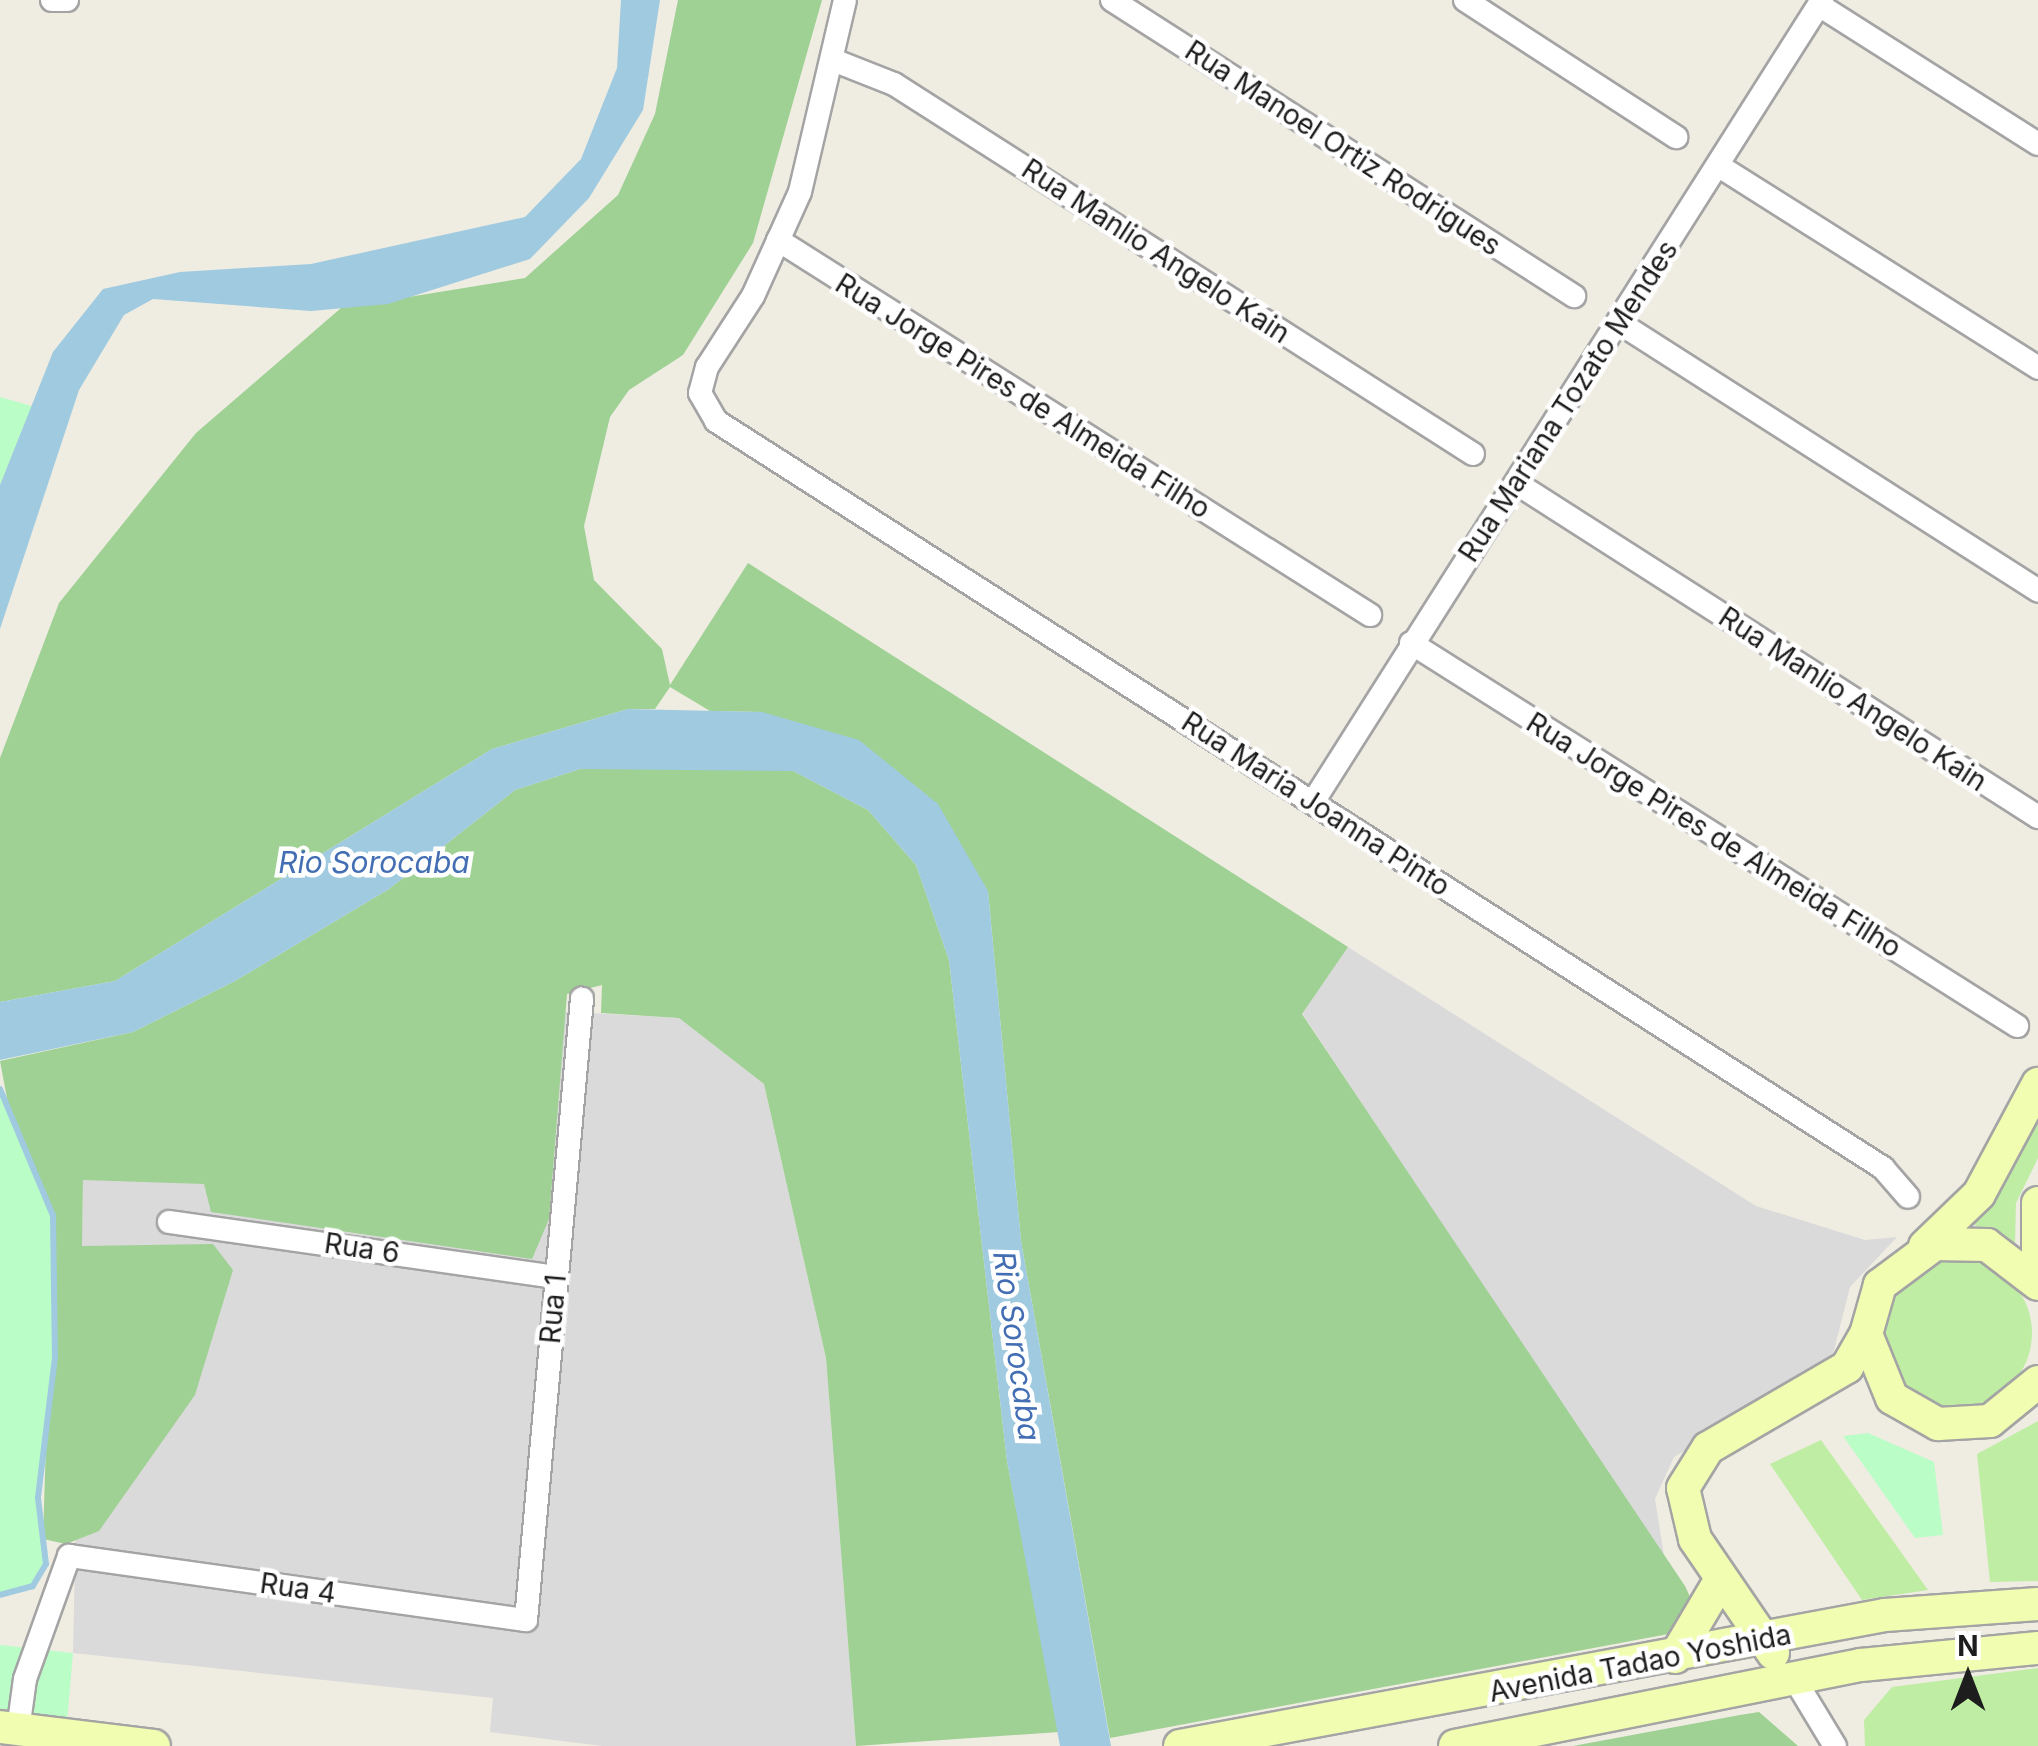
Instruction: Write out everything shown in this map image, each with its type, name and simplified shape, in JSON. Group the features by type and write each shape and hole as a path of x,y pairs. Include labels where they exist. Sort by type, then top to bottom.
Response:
{"main road":[{"path":"1795,1680 1720,1581 1686,1522 1688,1473 1708,1448 1847,1367 1866,1334 1880,1284 1979,1194 2038,1084"},
{"path":"2038,1203 2038,1258"},
{"path":"1918,1250 1987,1245 2038,1284"},
{"path":"1866,1334 1881,1384 1921,1418 1973,1425 2032,1394"},
{"path":"1675,1657 1720,1581"},
{"name":"Avenida Tadao Yoshida","path":"1180,1746 1885,1615 2038,1604"},
{"name":"Avenida Tadao Yoshida","path":"1454,1746 1795,1680 2038,1648"},
{"path":"9,1728 154,1746"}],"street":[{"path":"52,0 67,0"},
{"path":"778,240 833,60 845,0"},
{"name":"Rua Manoel Ortiz Rodrigues","path":"1112,0 1574,296"},
{"path":"1465,0 1676,137"},
{"path":"1820,2 2038,144"},
{"name":"Rua Mariana Tozato Mendes","path":"1313,802 1820,2"},
{"name":"Rua Manlio Angelo Kain","path":"833,60 894,84 1472,454"},
{"path":"1719,166 2038,368"},
{"name":"Rua Maria Joanna Pinto","path":"778,240 707,367 700,394 716,421 1883,1168 1908,1197"},
{"name":"Rua Jorge Pires de Almeida Filho","path":"778,240 1370,615"},
{"path":"1618,322 2038,590"},
{"name":"Rua Manlio Angelo Kain","path":"1516,483 2038,818"},
{"name":"Rua Jorge Pires de Almeida Filho","path":"1411,643 2017,1026"},
{"name":"Rua 1","path":"526,1620 582,999"},
{"name":"Rua 6","path":"169,1222 555,1277"},
{"name":"Rua 4","path":"9,1728 69,1556 526,1620"},
{"path":"1795,1680 1835,1746"}],"shaded area":[{"path":"1348,947 1756,1206 1865,1240 1897,1237 1850,1287 1830,1366 1674,1457 1655,1499 1665,1562 1302,1013"},
{"path":"484,1007 679,1018 764,1084 826,1358 856,1746 602,1746 490,1732 493,1698 73,1653 84,1138"}],"green space":[{"path":"678,0 822,0 753,243 683,355 629,390 610,417 584,526 594,580 662,649 670,685 748,563 1348,947 1302,1014 1685,1586 1691,1599 1679,1632 1110,1738 1021,1241 988,891 762,712 710,711 670,687 655,709 628,709 492,749 115,981 0,1002 0,758 59,603 196,433 341,308 525,278 618,195 655,114"},
{"path":"0,397 32,406 0,485"},
{"path":"713,764 793,771 868,810 916,865 949,960 1007,1461 1059,1732 856,1746 826,1358 764,1084 679,1018 601,1013 602,985 567,994 549,1219 532,1259 211,1212 204,1184 83,1180 82,1246 213,1244 233,1270 195,1395 99,1531 66,1544 43,1539 53,1216 12,1125 0,1061 133,1032 235,981 389,889 515,790 580,769"},
{"path":"0,1089 53,1216 55,1357 38,1498 46,1564 33,1586 0,1595"},
{"path":"2038,1101 2038,1158 2016,1203 2015,1243 1966,1221"},
{"path":"1958,1259 1986,1265 2010,1281 2026,1305 2032,1333 2026,1361 2010,1385 1986,1401 1958,1407 1930,1401 1906,1385 1890,1361 1884,1333 1890,1305 1906,1281 1930,1265"},
{"path":"2038,1421 2038,1581 1990,1582 1977,1454"},
{"path":"1868,1433 1934,1462 1943,1535 1915,1538 1843,1436"},
{"path":"1821,1440 1928,1590 1862,1600 1770,1464"},
{"path":"0,1645 73,1653 67,1722 0,1713"},
{"path":"2038,1668 2038,1746 1865,1746 1864,1720 1892,1687"},
{"path":"1759,1712 1798,1746 1573,1746 1740,1715"}],"water":[{"path":"621,0 660,0 643,110 589,198 530,259 388,304 311,311 153,299 124,315 79,390 0,629 0,485 53,352 103,289 180,272 311,264 525,217 581,159 617,68"},
{"name":"Rio Sorocaba","path":"628,709 762,712 859,740 938,804 988,891 1021,1241 1111,1746 1060,1746 1007,1461 949,960 916,865 868,810 793,771 580,769 515,790 389,889 235,981 133,1032 0,1060 0,1002 115,981 492,749"}],"waterway":[{"path":"0,1089 53,1216 55,1357 38,1498 46,1564 33,1586 0,1595"}]}
